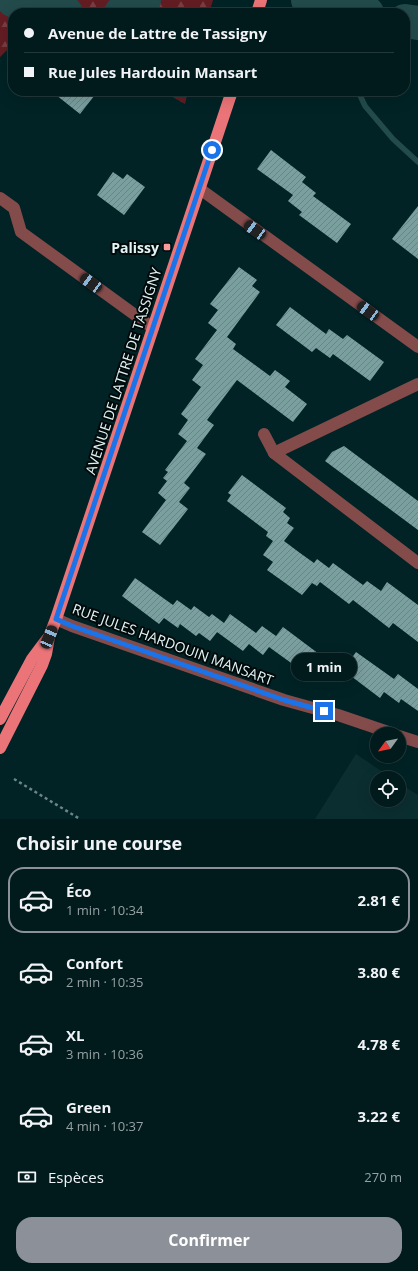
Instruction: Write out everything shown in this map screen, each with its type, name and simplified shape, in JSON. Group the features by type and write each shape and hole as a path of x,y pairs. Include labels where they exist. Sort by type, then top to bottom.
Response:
{"main road":[{"name":"AVENUE DE LATTRE DE TASSIGNY","path":"0,748 42,665 46,654 49,637 230,96"},
{"name":"AVENUE DE LATTRE DE TASSIGNY","path":"0,719 32,659 49,637"}],"street":[{"path":"200,189 418,347"},
{"path":"0,198 14,208 21,232 153,328"},
{"path":"274,453 418,384"},
{"path":"264,434 274,453 418,563"},
{"name":"RUE JULES HARDOUIN MANSART","path":"56,619 284,700 338,715 373,727"},
{"path":"406,738 418,742"}],"path":[{"path":"14,779 80,819"}],"shaded area":[{"path":"356,754 382,771 370,771 370,807 406,807 406,787 418,795 418,819 315,819"}],"green space":[{"path":"0,0 213,0 211,8 8,8 8,49 0,57"},
{"path":"171,96 187,96 185,104"}],"building":[{"path":"57,96 94,96 80,114"},
{"path":"271,150 306,177 302,182 316,193 313,196 351,224 337,243 299,215 302,212 288,201 293,195 257,169"},
{"path":"113,172 123,179 127,174 145,187 124,215 97,195"},
{"path":"418,206 418,259 392,239"},
{"path":"239,267 257,280 252,286 260,292 227,337 236,344 233,349 270,376 275,370 290,381 285,387 307,404 293,422 237,380 207,420 214,425 197,448 206,454 184,483 190,488 179,502 188,509 160,545 142,532 166,500 158,493 167,481 163,478 168,472 165,470 187,441 178,434 188,420 181,414 201,387 192,380 203,365 195,359 217,330 208,323 218,310 210,304"},
{"path":"290,307 326,334 329,329 343,339 347,335 384,362 370,381 333,354 330,358 316,348 312,352 276,325"},
{"path":"344,446 418,501 418,530 325,461 332,452"},
{"path":"242,475 286,508 283,512 290,518 287,523 294,528 284,541 300,553 314,563 317,559 329,568 333,563 363,585 367,581 381,591 387,582 418,605 418,642 393,623 389,628 353,600 349,604 320,582 317,586 312,583 302,595 267,570 273,562 263,555 273,541 266,536 268,532 227,501 231,495 228,493"},
{"path":"135,578 173,605 177,600 191,610 194,606 209,617 212,614 224,623 230,614 256,633 262,626 276,636 283,627 319,654 305,673 269,647 263,655 249,644 243,651 217,632 210,641 199,633 196,636 180,624 178,628 164,618 159,624 122,596"},
{"path":"356,652 394,679 398,674 418,689 418,711 401,699 399,703 384,692 380,698 343,670"}],"waterway":[{"path":"13,0 19,3 42,8"},
{"path":"133,8 144,0"},
{"path":"308,0 344,8"},
{"path":"321,0 324,8"},
{"path":"410,22 418,23"},
{"path":"360,96 365,106 393,139 418,162"}],"place":[{"name":"Palissy","path":"167,247"}],"route":[{"path":"212,150 56,619 72,626 284,700 324,711"}]}
